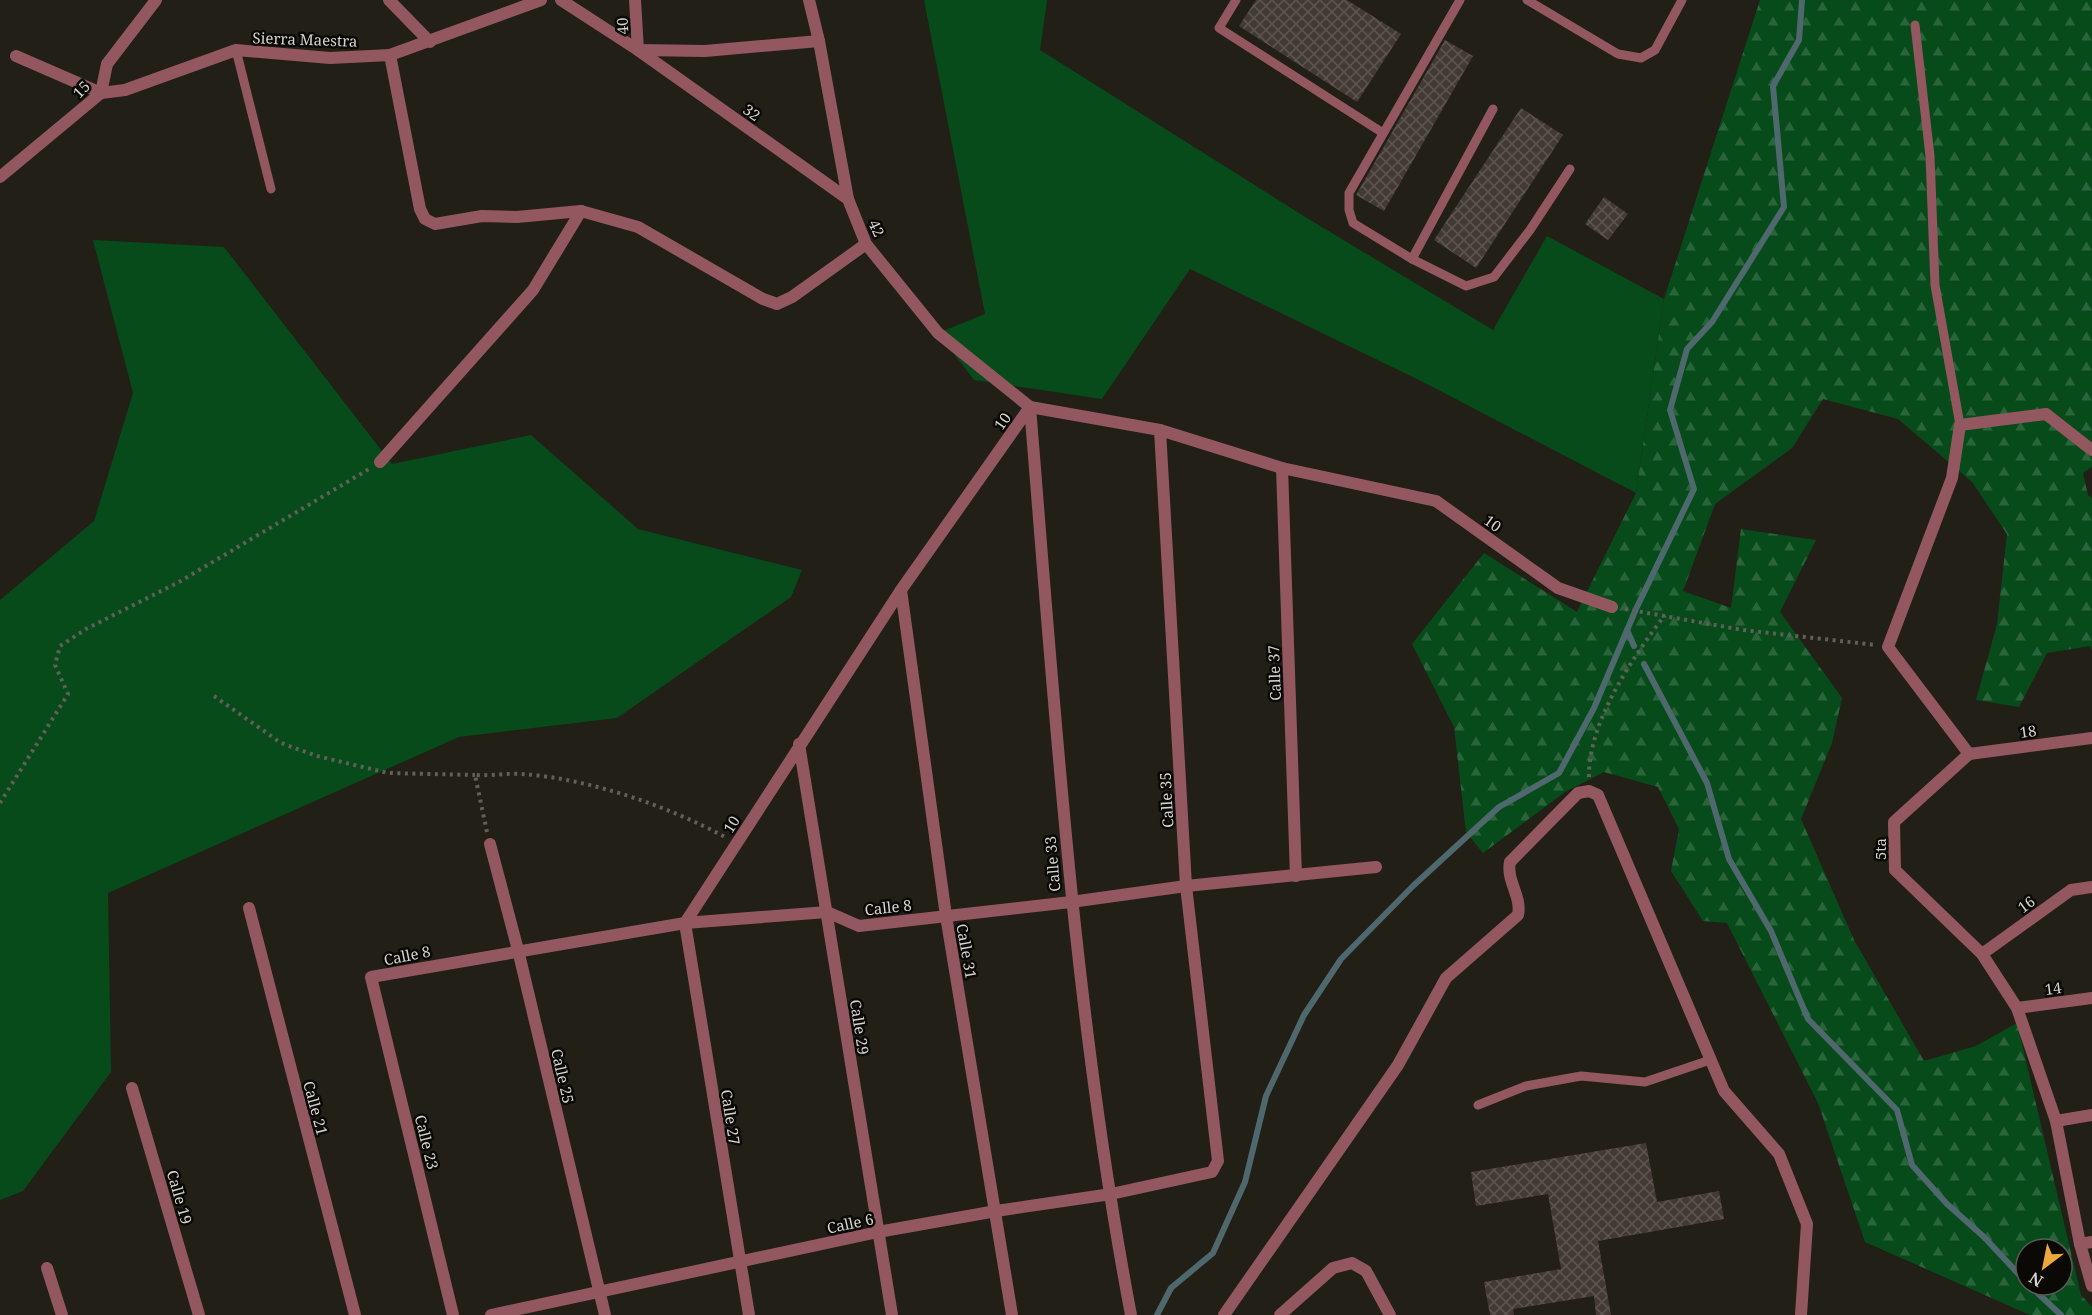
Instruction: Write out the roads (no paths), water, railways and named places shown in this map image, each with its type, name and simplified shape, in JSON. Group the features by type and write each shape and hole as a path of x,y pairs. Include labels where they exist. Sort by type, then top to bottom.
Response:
{"street":[{"name":"15","path":"0,177 101,93 107,64 156,0"},
{"path":"389,0 430,42"},
{"name":"Sierra Maestra","path":"101,93 125,90 236,50 330,58 390,55 541,0"},
{"path":"561,0 638,50 705,51 819,41"},
{"name":"40","path":"635,0 638,50"},
{"name":"42","path":"808,0 819,41 848,199 866,244 938,333 1030,407"},
{"name":"32","path":"638,50 848,199"},
{"path":"390,55 420,209 425,219 435,224 482,216 517,217 581,212 638,227 763,299 777,304 792,297 866,244"},
{"path":"16,56 101,93"},
{"path":"380,462 533,290 581,212"},
{"name":"10","path":"684,923 901,590 1030,407 1160,430 1282,468 1436,501 1558,588 1612,607"},
{"name":"Calle 33","path":"1030,407 1071,902 1111,1194 1131,1315"},
{"path":"1969,754 1888,646 1952,478 1960,425 2046,414 2092,450"},
{"name":"Calle 35","path":"1160,430 1186,886 1218,1161 1216,1168"},
{"name":"Calle 37","path":"1282,468 1296,876"},
{"name":"Calle 31","path":"901,590 946,916 1012,1315"},
{"name":"18","path":"1969,754 2092,738"},
{"name":"Calle 29","path":"799,744 892,1315"},
{"name":"5ta","path":"1969,754 1894,822 1895,870 1982,954 2017,1008 2056,1120 2086,1243 2092,1286"},
{"path":"1224,1315 1398,1065 1446,978 1518,915 1520,906 1508,872 1510,862 1578,793 1589,791 1598,795 1724,1091 1779,1154 1807,1224 1801,1315"},
{"name":"Calle 25","path":"489,844 518,950 605,1315"},
{"name":"Calle 8","path":"371,977 684,923 827,912 859,926 1071,902 1186,886 1376,867"},
{"name":"16","path":"1982,954 2071,890 2092,887"},
{"name":"Calle 21","path":"249,908 355,1315"},
{"name":"Calle 27","path":"684,923 738,1262 749,1315"},
{"name":"Calle 23","path":"371,977 453,1315"},
{"name":"14","path":"2017,1008 2092,998"},
{"name":"Calle 19","path":"132,1088 199,1315"},
{"path":"2056,1120 2092,1115"},
{"name":"Calle 6","path":"491,1315 878,1233 996,1211 1111,1194 1212,1172 1216,1168"},
{"path":"1280,1315 1333,1268 1352,1263 1366,1271 1390,1315"},
{"path":"47,1268 62,1315"}],"lane":[{"path":"1236,0 1219,28 1383,133"},
{"path":"1460,0 1349,193 1349,210 1353,223 1412,259 1466,286 1494,277 1530,230 1570,169"},
{"path":"1527,0 1618,54 1641,58 1654,50 1682,0"},
{"path":"1915,25 1930,156 1935,285 1960,425"},
{"path":"236,50 271,189"},
{"path":"1412,259 1493,109"},
{"path":"1478,1105 1526,1086 1581,1076 1645,1082 1710,1060"}],"waterway":[{"path":"1157,1315 1171,1288 1213,1253 1245,1182 1266,1096 1304,1015 1341,959 1413,886 1499,807 1559,773 1594,708 1636,609 1694,489 1670,410 1687,349 1712,322 1784,207 1773,86 1799,40 1802,0"},
{"path":"1627,630 1634,646"},
{"path":"1644,664 1707,783 1729,859 1771,931 1808,1019 1897,1110 1912,1165 1947,1204 1984,1237 2014,1269"},
{"path":"2042,1297 2061,1315"}]}
